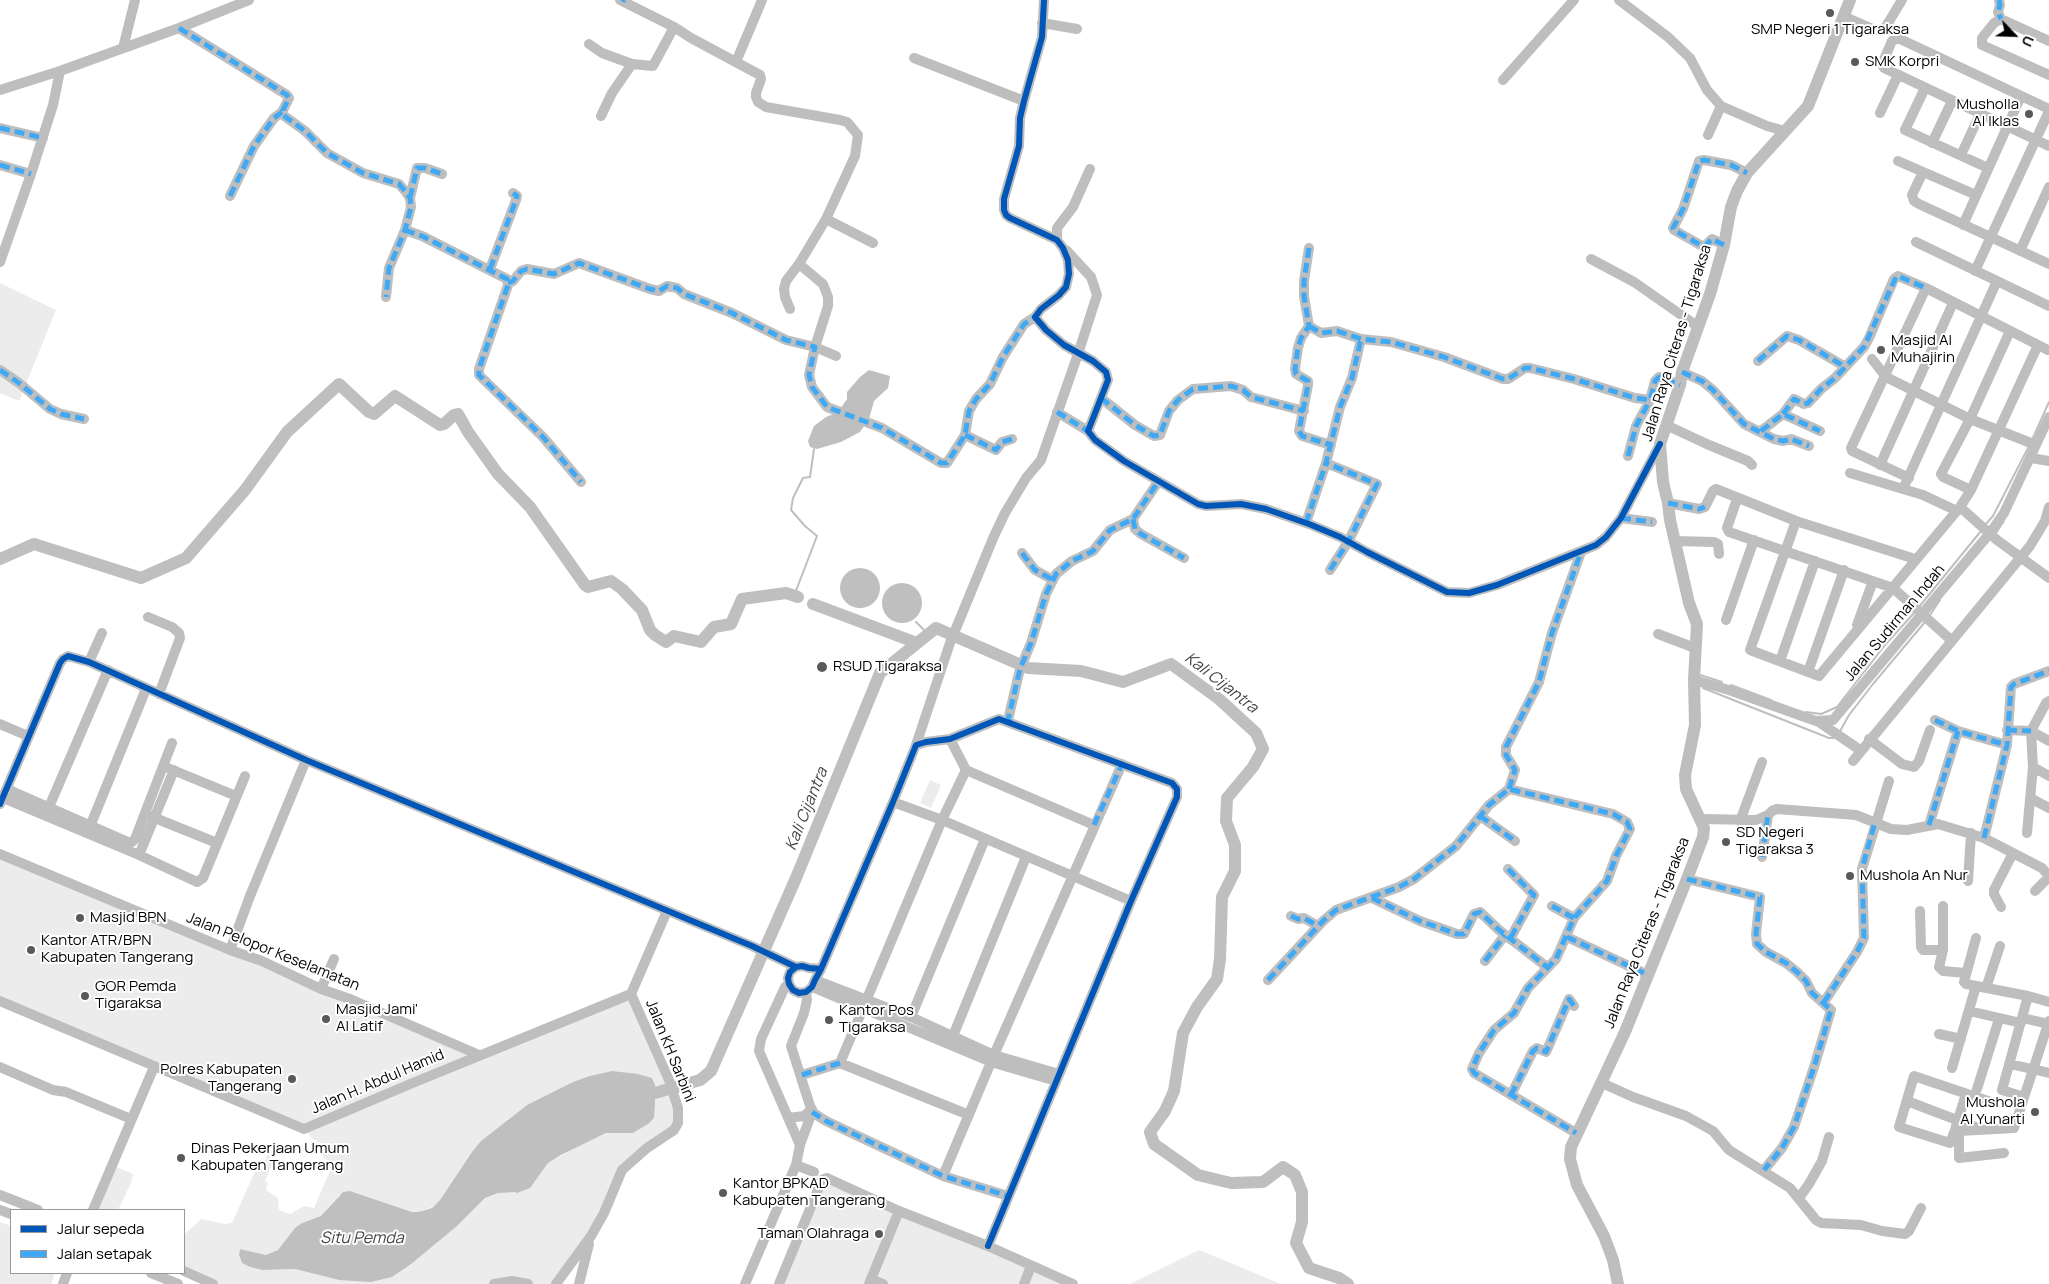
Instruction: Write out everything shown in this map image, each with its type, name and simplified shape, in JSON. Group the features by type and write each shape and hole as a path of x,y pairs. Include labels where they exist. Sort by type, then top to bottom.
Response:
{"main road":[{"name":"Jalan Raya Citeras - Tigaraksa","path":"1618,1284 1618,1277 1604,1236 1577,1185 1570,1159 1571,1147 1576,1133 1602,1083 1648,975 1703,837 1704,828 1702,819 1686,789 1685,775 1696,725 1694,680 1698,624 1689,603 1675,541 1663,482 1660,444 1697,326 1710,294 1724,245 1731,207 1737,191 1747,173 1805,111 1814,96 1850,0"}],"street":[{"path":"123,48 135,0"},
{"path":"0,90 60,71 249,0"},
{"path":"736,62 762,0"},
{"path":"745,1284 796,1165 800,1145 812,1110 791,1046 804,1013 811,986 821,968 893,802 916,745 950,643 1005,513 1026,478 1041,460 1097,295 1091,277 1060,244 1010,218 1004,210 1004,199 1019,146 1020,118 1042,37 1044,0"},
{"path":"1503,80 1574,0"},
{"path":"1843,16 1879,30 1885,28 1902,0"},
{"path":"1999,0 1998,12 2001,19 2049,41"},
{"path":"623,1 760,75 761,79 756,97 758,102 766,107 847,122 858,135 856,156 826,219 799,264 786,281 784,289 790,309"},
{"path":"1625,2 1668,37 1690,58 1707,90 1721,106 1767,126 1785,131"},
{"path":"2001,19 1994,23 1982,38 1982,45 2049,75"},
{"path":"1042,22 1077,29"},
{"path":"589,44 602,52 632,64 653,66 674,27"},
{"path":"178,28 289,98 282,112 274,118 254,146 230,196"},
{"path":"1976,270 2036,140 2049,110 1896,38 1892,41 1882,66 1952,101 2007,126 2036,140 2049,146"},
{"path":"914,58 1024,101"},
{"path":"601,116 612,93 632,64"},
{"path":"0,262 43,138 58,88 60,71"},
{"path":"1880,113 1898,75"},
{"path":"1925,88 1905,129 1988,168"},
{"path":"1963,224 2022,96"},
{"path":"1932,143 1952,101"},
{"path":"1708,135 1721,106"},
{"path":"282,112 327,152 363,173 399,184 410,198"},
{"path":"1960,156 1980,114"},
{"path":"0,128 43,138"},
{"path":"1724,245 1712,239 1704,247 1673,228 1683,209 1699,161 1704,160 1731,165 1747,173"},
{"path":"1898,161 1976,196"},
{"path":"0,165 31,174"},
{"path":"386,297 389,268 405,230 411,207 410,198 417,168 425,168 442,174"},
{"path":"799,264 823,284 828,297 828,306 815,347 809,375 812,387 827,407 882,428 941,463 947,463 966,435 969,411 976,399 990,384 1003,356 1024,324 1035,317 1066,286 1069,274 1068,260 1060,244 1057,228 1074,207 1090,169"},
{"path":"1923,172 1912,195 1919,204 2048,262"},
{"path":"2020,251 2049,187"},
{"path":"490,269 516,200 517,196 513,193"},
{"path":"826,219 873,243"},
{"path":"405,230 422,236 505,276 508,283 479,369 479,375 542,437 581,482"},
{"path":"1916,242 2049,306"},
{"path":"1309,248 1304,288 1309,326 1298,348 1295,369 1296,374 1308,381 1300,435 1331,445"},
{"path":"1592,259 1634,282 1697,326"},
{"path":"508,283 526,269 554,274 579,263 650,290 659,291 667,286 671,286 684,294 732,313 786,340 815,347 836,356"},
{"path":"1761,431 1783,414 1794,399 1804,404 1808,403 1835,378 1867,343 1898,276 1926,288 2048,350"},
{"path":"1903,489 1998,281"},
{"path":"1909,478 1852,451 1852,448 1926,288"},
{"path":"1880,465 1953,303"},
{"path":"1035,317 1052,335 1078,354 1093,361 1106,372 1108,380 1088,431"},
{"path":"1309,326 1320,333 1337,330 1361,339 1391,342 1444,357 1503,379 1508,379 1525,368 1530,368 1574,379 1635,398 1650,400"},
{"path":"1971,490 1943,477 1941,474 1970,419 2010,331"},
{"path":"1758,361 1787,336 1799,340 1844,366"},
{"path":"1306,523 1326,463 1340,407 1352,378 1361,339"},
{"path":"1796,521 1750,650 1819,676 1894,588 1915,559 1959,509 1971,490 2038,345"},
{"path":"1872,359 1886,376 1941,405 1998,431 2036,445"},
{"path":"0,370 50,410 84,419"},
{"path":"1682,372 1702,381 1728,404 1744,424 1778,441 1791,440 1809,446"},
{"path":"1628,456 1636,426 1650,400 1655,381 1659,377 1680,385"},
{"path":"1101,398 1135,425 1154,436 1160,435 1170,411 1178,400 1194,389 1230,386 1243,390 1251,397 1304,411"},
{"path":"1057,412 1088,431 1095,440 1117,456 1198,504 1206,506 1227,504 1252,506 1306,523 1448,592 1469,593 1497,586 1596,545 1606,537 1621,518 1660,444"},
{"path":"1783,414 1820,431"},
{"name":"Jalan Sudirman Indah","path":"1819,722 1833,720 1990,533 2004,513 2049,417"},
{"path":"1666,425 1709,446 1748,460 1752,465"},
{"path":"966,435 996,450 1002,442 1012,440"},
{"path":"2031,458 2049,461"},
{"path":"1326,463 1375,481 1377,484 1348,542 1330,570"},
{"path":"1850,472 1923,495 1959,509 2020,558 2049,578"},
{"path":"1008,720 1020,669 1032,643 1046,594 1053,580 1062,568 1092,552 1110,530 1133,519 1158,482"},
{"path":"1668,503 1699,509 1705,507 1714,489 1796,521 1915,559"},
{"path":"1737,499 1727,528 1729,532 1894,588 1951,640"},
{"path":"1853,761 1869,739 2020,558 2047,521 2049,507"},
{"path":"1621,518 1652,522"},
{"path":"1133,519 1135,528 1141,534 1184,558"},
{"path":"2040,531 2049,537"},
{"path":"1726,620 1754,540"},
{"path":"1675,541 1714,542 1718,544 1719,554"},
{"path":"1268,980 1318,926 1336,910 1399,888 1414,879 1456,846 1480,816 1508,788 1515,770 1506,755 1506,747 1539,682 1552,633 1581,552"},
{"path":"1022,553 1035,570 1053,580"},
{"path":"1780,661 1815,561"},
{"path":"1808,672 1844,570"},
{"path":"1855,632 1873,581"},
{"path":"148,617 172,627 180,638 159,694"},
{"path":"89,662 102,633"},
{"path":"1658,634 1695,648"},
{"path":"3,797 63,659 68,656 108,670 146,689 306,760 762,950 796,968"},
{"path":"49,807 108,670"},
{"path":"1984,838 2007,746 2011,688 2014,684 2049,671"},
{"path":"1694,680 1729,690 1819,722 1860,750"},
{"path":"91,824 146,689"},
{"path":"2026,833 2034,768 2031,731 2048,703"},
{"path":"916,745 950,739 996,719 1008,720 1172,783 1177,789 1177,796 1131,901 988,1246"},
{"path":"0,724 28,736"},
{"path":"1869,739 1902,764 1914,767 1919,760 1932,725 2007,746"},
{"path":"2008,730 2031,731 2049,741"},
{"path":"1929,825 1958,731"},
{"path":"950,739 966,770 1094,825"},
{"path":"3,797 64,818 91,824 128,842 132,842 172,743"},
{"path":"230,950 306,760"},
{"path":"1740,821 1762,762"},
{"path":"944,1176 1071,877 1122,764"},
{"path":"162,766 236,796"},
{"path":"2034,768 2049,776"},
{"path":"139,855 174,770"},
{"path":"840,1062 942,820 966,770"},
{"path":"3,797 49,807 64,818 197,882 203,878 245,776"},
{"path":"1824,1002 1864,938 1862,869 1889,781"},
{"path":"1508,788 1613,814 1630,825 1630,829 1616,856 1615,864 1606,883 1574,918 1556,959 1546,967 1528,988 1514,1013 1494,1030 1479,1053 1472,1069 1474,1073 1576,1133"},
{"path":"2030,798 2049,808"},
{"path":"893,802 942,820 1071,877 1131,901"},
{"path":"1702,819 1756,820 1768,815 1772,810 1798,809 1856,815 1891,829 1907,830 1938,824 1984,838 2042,868 2049,876 2035,891"},
{"path":"144,814 217,844"},
{"path":"1762,857 1768,815"},
{"path":"1480,816 1515,841"},
{"path":"1968,880 1971,833"},
{"path":"911,1018 985,839"},
{"path":"2001,907 1994,894 1994,890 2013,853"},
{"name":"Jalan Pelopor Keselamatan","path":"0,854 230,950 262,961 321,989 350,999 479,1056"},
{"path":"954,1036 1026,857"},
{"path":"1485,961 1507,937 1534,895 1508,870"},
{"path":"1687,879 1760,897 1756,934 1757,944 1797,972 1806,981 1812,993 1831,1010 1816,1064 1794,1128 1782,1148 1764,1170"},
{"path":"1372,898 1420,921 1457,934 1464,934 1474,914 1478,911 1507,937 1546,967"},
{"path":"1552,906 1574,918"},
{"path":"1943,906 1943,950 1940,970 1966,973"},
{"name":"Jalan KH Sarbini","path":"556,1284 591,1236 604,1213 622,1170 647,1148 674,1130 678,1124 678,1108 669,1080 631,994 667,911"},
{"path":"1920,911 1921,947 1924,950 1943,950"},
{"path":"1291,916 1298,919 1304,918 1318,926"},
{"path":"1566,937 1648,975"},
{"path":"1976,938 1964,982 2049,1002"},
{"path":"1952,1068 1969,1011 2000,946"},
{"path":"321,989 334,959"},
{"path":"821,968 802,966 796,968 790,972 789,984 793,990 799,993 811,986 911,1018 954,1036 993,1059"},
{"path":"789,984 784,987 761,1039 758,1051 800,1145"},
{"name":"Jalan H. Abdul Hamid","path":"0,1001 304,1129 631,994"},
{"path":"2024,1097 2002,1090 2028,996"},
{"path":"1511,1095 1533,1051 1537,1048 1546,1052 1569,999 1574,1006"},
{"path":"864,1003 993,1059 1057,1078"},
{"path":"1907,1101 1957,1127 1984,1130 2014,1128 2048,1023 1999,1019 1969,1011"},
{"path":"1977,1089 1999,1019"},
{"path":"1940,1034 1961,1039"},
{"path":"802,1075 840,1062 969,1115"},
{"path":"2010,1064 2049,1073"},
{"path":"0,1067 52,1090 66,1092 131,1119"},
{"path":"93,1209 154,1067"},
{"path":"1955,1146 1899,1127 1914,1076 1991,1102"},
{"path":"1602,1083 1633,1098 1686,1116 1713,1131 1729,1150 1764,1170 1790,1188 1816,1220 1822,1223 1861,1225 1902,1234 1909,1230 1921,1208"},
{"path":"1966,1094 1957,1127 1955,1146 1959,1158 2004,1153"},
{"path":"812,1110 826,1121 944,1176 1008,1196"},
{"path":"788,1118 804,1116 812,1110"},
{"path":"1799,1198 1820,1166 1829,1137"},
{"path":"796,1165 814,1172"},
{"path":"779,1284 822,1180 830,1178 899,1211 988,1246 1073,1284"},
{"path":"0,1195 35,1209"},
{"path":"884,1284 870,1281 899,1211"},
{"name":"Jalan KH Sarbini","path":"579,1284 591,1236"},
{"path":"1024,1284 1031,1266"},
{"path":"185,1272 213,1284"},
{"path":"153,1274 178,1284"},
{"path":"494,1284 512,1281 528,1284"}],"shaded area":[{"path":"0,283 56,310 19,401 0,393"},
{"path":"930,780 941,785 931,808 920,803"},
{"path":"0,857 480,1056 631,994 663,1067 678,1123 624,1168 604,1213 556,1284 213,1284 185,1271 185,1234 201,1219 225,1224 232,1223 256,1169 260,1171 268,1154 275,1158 265,1181 268,1183 266,1190 278,1198 279,1210 290,1214 304,1206 314,1208 333,1164 323,1157 322,1144 311,1138 306,1125 0,998","holes":["654,1085 655,1103 633,1133 606,1133 577,1147 548,1163 530,1188 498,1193 485,1198 457,1226 339,1280 295,1269 262,1270 242,1263 239,1255 240,1249 266,1255 278,1250 302,1223 321,1216 339,1195 350,1191 412,1212 432,1207 440,1200 481,1141 527,1105 549,1095"]},
{"path":"112,1165 133,1174 131,1183 118,1209 93,1209"},
{"name":"Taman Olahraga","path":"830,1178 1074,1284 779,1284 820,1184"},
{"path":"0,1222 10,1226 10,1274 55,1274 51,1284 0,1284"},
{"path":"1199,1250 1204,1252 1281,1284 1130,1284"}],"water":[{"path":"869,370 890,376 888,388 874,401 869,419 860,432 841,442 817,449 810,447 808,441 814,426 826,417 838,412 847,399 847,392"},
{"path":"864,568 871,571 877,577 880,588 879,596 871,605 864,608 856,608 849,605 841,596 840,584 843,577 852,569"},
{"path":"906,583 913,586 919,592 922,603 921,611 913,620 906,623 898,623 891,620 883,611 882,599 885,592 894,584"},
{"name":"Situ Pemda","path":"612,1071 638,1074 652,1078 655,1085 654,1118 648,1124 633,1133 606,1133 561,1155 548,1163 530,1188 517,1193 498,1193 485,1198 457,1226 411,1264 392,1277 371,1282 339,1280 295,1269 262,1270 242,1263 239,1255 240,1249 266,1255 278,1250 295,1228 302,1223 321,1216 343,1192 350,1191 412,1212 432,1208 440,1200 481,1141 527,1105 573,1082"}],"waterway":[{"path":"0,559 34,544 141,578 186,558 245,490 287,432 339,384 369,412 374,414 395,396 440,425 458,414 468,432 498,474 530,507 585,585 588,587 611,581 622,589 642,610 650,630 666,642 674,636 701,642 714,627 731,624 742,599 786,593 798,597"},
{"path":"2032,440 2049,402"},
{"path":"1985,525 1993,516 2029,446"},
{"path":"794,596 817,536 791,510 793,498 803,478 810,477 814,449"},
{"path":"1996,533 2004,521"},
{"path":"1919,607 1981,531"},
{"path":"1930,615 1940,600"},
{"path":"813,604 917,643"},
{"path":"1806,712 1821,714 1837,707 1885,645 1915,612"},
{"path":"916,622 928,634"},
{"path":"1839,733 1849,715 1873,684 1925,622"},
{"name":"Kali Cijantra","path":"655,1093 700,1080 711,1071 796,878 880,673 936,628 1028,668 1081,671 1123,682 1171,664 1219,699 1256,733 1263,749 1253,767 1227,798 1226,821 1235,845 1235,871 1222,897 1220,959 1217,979 1197,1007 1183,1033 1174,1091 1165,1111 1150,1132 1154,1144 1198,1175 1231,1183 1263,1182 1283,1167 1295,1175 1302,1192 1302,1222 1296,1243 1309,1268 1339,1278 1348,1284"},
{"path":"1700,675 1722,682"},
{"path":"1731,685 1771,700"},
{"path":"1703,688 1829,738 1834,738"}],"marked path":[{"path":"1999,0 1998,12 2001,19"},
{"path":"179,28 287,95 289,98 283,110 283,115 305,131 327,153 363,173 399,184 406,192 410,198 411,207 405,230 389,268 386,297"},
{"path":"230,196 254,146 274,118 282,112"},
{"path":"0,128 43,138"},
{"path":"1724,245 1712,239 1704,247 1673,228 1683,209 1699,161 1704,160 1731,165 1747,173"},
{"path":"0,165 31,174"},
{"path":"410,198 417,168 425,168 442,174"},
{"path":"490,269 516,200 517,196 513,193"},
{"path":"405,230 422,236 507,279 508,285 479,369 479,375 543,437 581,482"},
{"path":"1309,248 1304,281 1304,296 1309,326 1301,338 1295,369 1296,374 1308,381 1299,431 1302,436 1331,445"},
{"path":"508,283 513,281 521,271 527,269 554,274 579,263 650,289 659,291 667,286 677,288 684,294 732,313 786,340 815,347 809,375 812,387 827,407 882,428 941,463 947,463 965,435 969,411 976,399 990,384 1003,357 1024,324 1035,317"},
{"path":"1783,414 1794,399 1804,404 1808,403 1864,347 1896,277 1898,276 1926,288"},
{"path":"1309,326 1321,333 1337,331 1361,339 1391,342 1444,357 1503,379 1508,379 1525,368 1530,368 1574,379 1635,398 1650,400 1655,381 1659,377 1680,385"},
{"path":"1758,361 1787,336 1799,340 1844,366"},
{"path":"1330,570 1348,542 1377,484 1326,463 1340,407 1352,378 1361,339"},
{"path":"0,370 50,409 61,414 84,419"},
{"path":"1682,372 1702,381 1713,390 1744,424 1774,439 1783,441 1791,439 1809,446"},
{"path":"1101,398 1135,425 1154,436 1160,435 1169,411 1178,400 1193,389 1231,386 1243,390 1251,397 1304,411"},
{"path":"1628,456 1636,426 1650,400"},
{"path":"1057,412 1088,431"},
{"path":"1761,431 1783,414 1820,431"},
{"path":"965,435 996,450 1002,442 1012,439"},
{"path":"1306,523 1326,463"},
{"path":"1011,722 1008,720 1020,669 1031,643 1046,594 1056,574 1072,561 1093,551 1110,530 1133,519 1158,482"},
{"path":"1668,503 1699,509 1705,507"},
{"path":"1621,518 1652,522"},
{"path":"1133,519 1135,529 1141,534 1184,558"},
{"path":"1509,789 1515,770 1506,755 1506,747 1539,682 1552,633 1581,552"},
{"path":"1022,553 1035,570 1053,580"},
{"path":"1984,838 2007,745 2011,687 2014,684 2049,671"},
{"path":"1935,720 1958,731 2007,745"},
{"path":"2007,730 2031,731"},
{"path":"1929,825 1958,731"},
{"path":"1094,825 1122,764"},
{"path":"1268,980 1323,921 1336,910 1399,887 1414,879 1456,846 1489,805 1509,789 1613,814 1627,822 1630,829 1616,856 1607,881 1574,918 1556,959 1528,988 1514,1013 1494,1030 1479,1053 1472,1069 1474,1073 1576,1133"},
{"path":"1762,857 1768,815"},
{"path":"1480,816 1515,841"},
{"path":"1824,1002 1864,938 1862,869 1875,822"},
{"path":"1508,869 1534,895 1510,939"},
{"path":"1687,879 1760,897 1756,934 1757,944 1797,972 1806,981 1812,993 1831,1010 1794,1127 1782,1148 1764,1170"},
{"path":"1372,898 1420,921 1457,934 1464,934 1474,914 1480,912 1499,930 1547,967"},
{"path":"1552,906 1574,918"},
{"path":"1291,916 1298,919 1304,918 1318,926"},
{"path":"1485,961 1505,935"},
{"path":"1567,937 1648,975"},
{"path":"1511,1095 1533,1051 1537,1048 1546,1052 1569,999 1574,1006"},
{"path":"802,1075 840,1063"},
{"path":"812,1112 826,1121 943,1176 1008,1196"}],"cycle path":[{"path":"1044,0 1042,37 1020,118 1019,146 1004,199 1004,210 1010,218 1057,240 1063,248 1068,260 1069,274 1066,287 1041,309 1035,317 1046,330 1064,345 1093,361 1106,372 1108,380 1088,431 1095,440 1124,461 1198,504 1206,506 1241,504 1266,509 1340,537 1447,592 1469,593 1497,585 1596,545 1606,537 1621,518 1660,444"},
{"path":"0,804 60,663 68,656 89,662 306,760 752,946 796,967"},
{"path":"821,969 796,967 790,972 789,984 793,990 799,993 806,992 812,987 821,969 893,802 916,745 950,739 999,719 1172,783 1177,789 1177,797 1131,901 988,1246"}],"place":[{"name":"SMP Negeri 1 Tigaraksa","path":"1830,13"},
{"name":"SMK Korpri","path":"1855,62"},
{"name":"Musholla Al Iklas","path":"2029,114"},
{"name":"Masjid Al Muhajirin","path":"1881,350"},
{"name":"RSUD Tigaraksa","path":"822,667"},
{"name":"SD Negeri Tigaraksa 3","path":"1726,842"},
{"name":"Mushola An Nur","path":"1850,876"},
{"name":"Masjid BPN","path":"80,918"},
{"name":"Kantor ATR/BPN Kabupaten Tangerang","path":"31,950"},
{"name":"GOR Pemda Tigaraksa","path":"85,996"},
{"name":"Masjid Jami' Al Latif","path":"326,1019"},
{"name":"Kantor Pos Tigaraksa","path":"829,1020"},
{"name":"Polres Kabupaten Tangerang","path":"292,1079"},
{"name":"Mushola Al Yunarti","path":"2035,1112"},
{"name":"Dinas Pekerjaan Umum Kabupaten Tangerang","path":"181,1158"},
{"name":"Kantor BPKAD Kabupaten Tangerang","path":"723,1193"},
{"name":"Taman Olahraga","path":"879,1234"}]}
